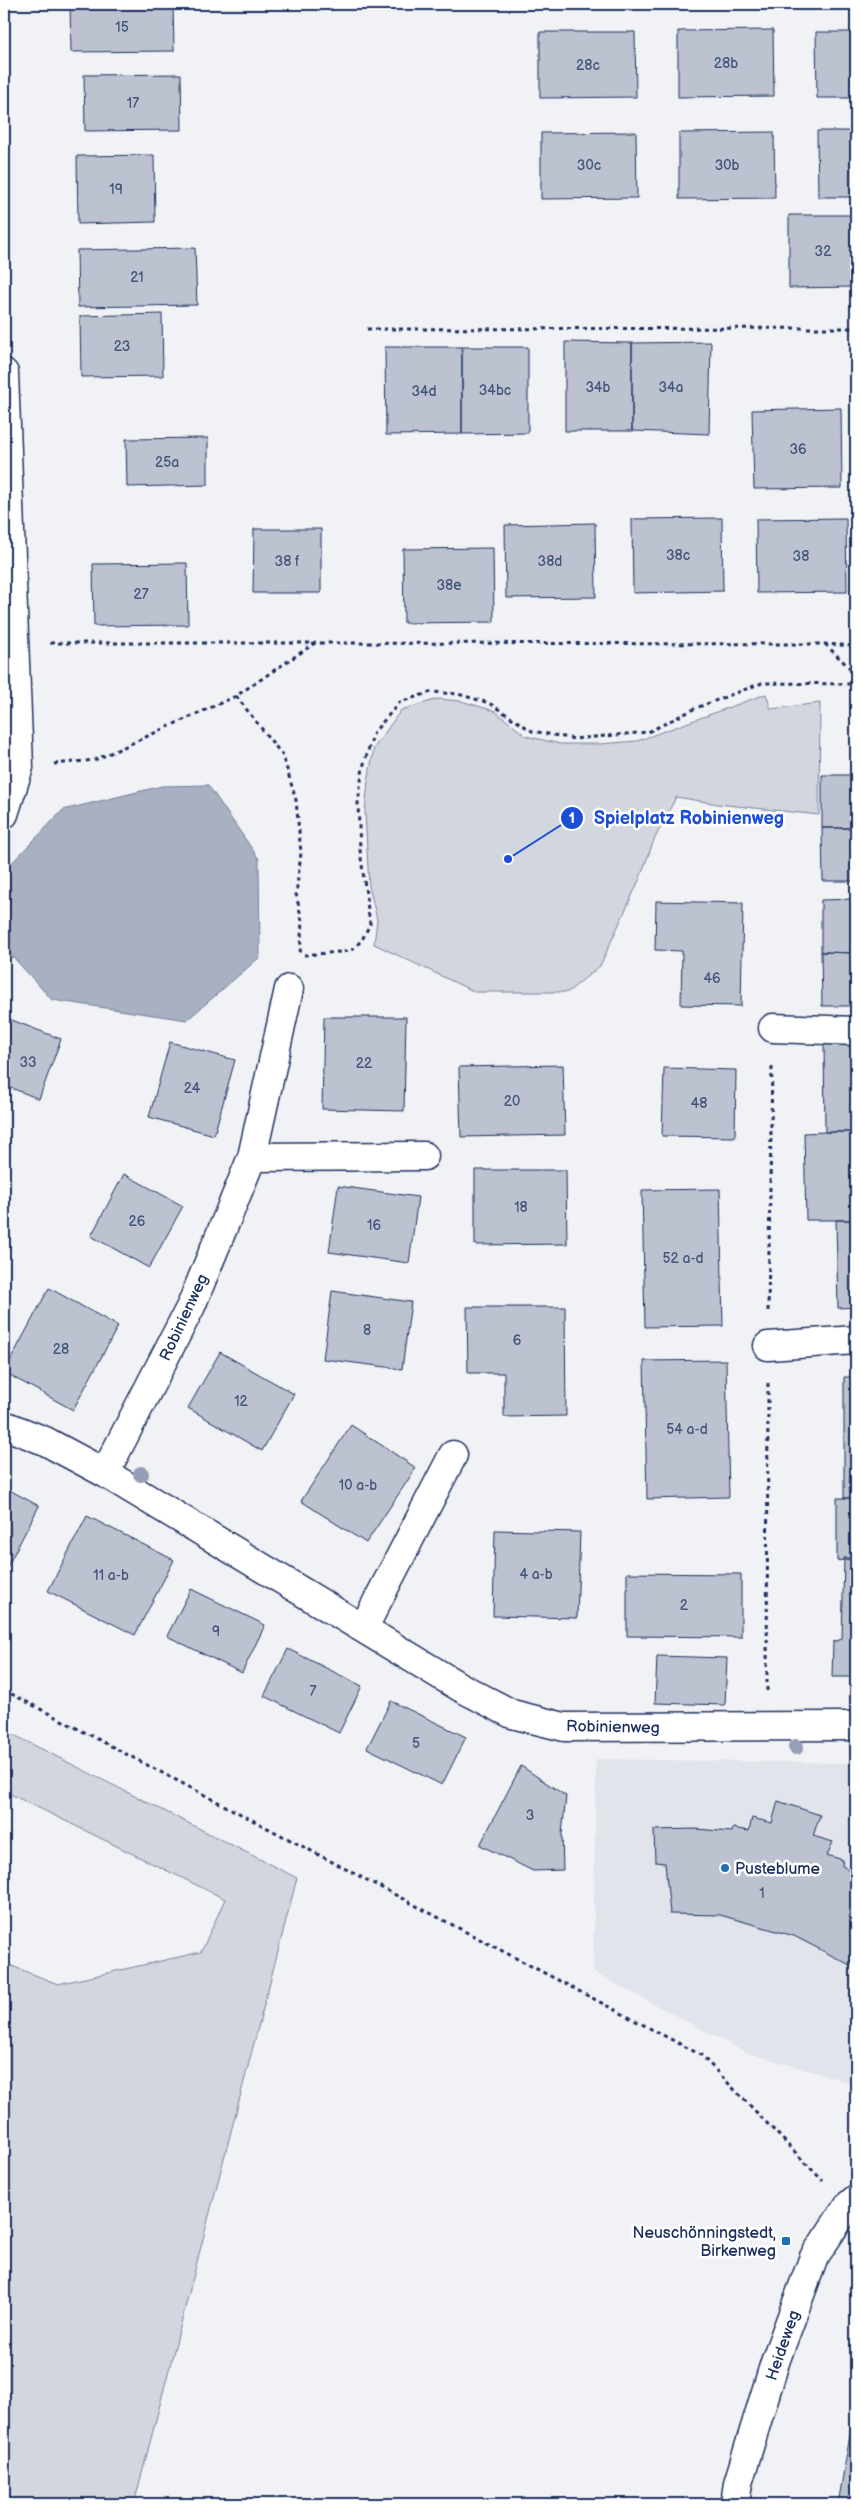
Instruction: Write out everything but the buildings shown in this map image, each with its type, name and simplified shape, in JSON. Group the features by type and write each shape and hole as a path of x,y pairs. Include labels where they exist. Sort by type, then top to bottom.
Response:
{"street":[{"path":"4,373 6,503 19,767 4,814"},
{"name":"Robinienweg","path":"105,1473 191,1306 252,1157 290,989"},
{"path":"772,1028 856,1031"},
{"path":"252,1157 424,1156"},
{"path":"768,1346 856,1340"},
{"name":"Robinienweg","path":"4,1425 45,1441 105,1473 364,1627 460,1687 512,1714 564,1727 856,1726"},
{"path":"364,1627 453,1455"},
{"name":"Heideweg","path":"735,2504 738,2483 776,2359 814,2257 852,2203"}],"path":[{"path":"367,329 856,328"},
{"path":"14,643 824,644 856,646"},
{"path":"19,767 96,760 236,696 315,643"},
{"path":"824,644 856,674"},
{"path":"301,956 351,951 362,940 370,924 360,850 358,802 362,767 374,732 400,702 431,692 458,694 489,703 532,730 574,739 648,732 696,708 762,683 856,684"},
{"path":"236,696 283,756 296,800 301,853 296,894 302,921 301,956 290,989"},
{"path":"4,1690 701,2055 852,2203"}],"shaded area":[{"path":"766,694 771,709 820,703 819,815 718,804 676,797 654,840 640,878 600,966 568,992 475,992 374,944 377,920 369,886 365,812 368,781 374,748 401,710 438,699 461,701 495,711 526,736 560,744 600,744 637,741"},
{"path":"4,1730 297,1878 134,2504 4,2504 4,1963 58,1984 201,1952 225,1899 4,1791"},
{"name":"Pusteblume","path":"596,1759 856,1763 856,2084 747,2053 593,1972"}],"water":[{"path":"208,785 259,859 260,957 187,1020 52,1000 4,947 4,871 63,810 162,786"}],"place":[{"name":"Spielplatz Robinienweg","path":"508,859"},
{"name":"Pusteblume","path":"725,1868"},
{"name":"Neuschönningstedt, Birkenweg","path":"786,2241"}]}
